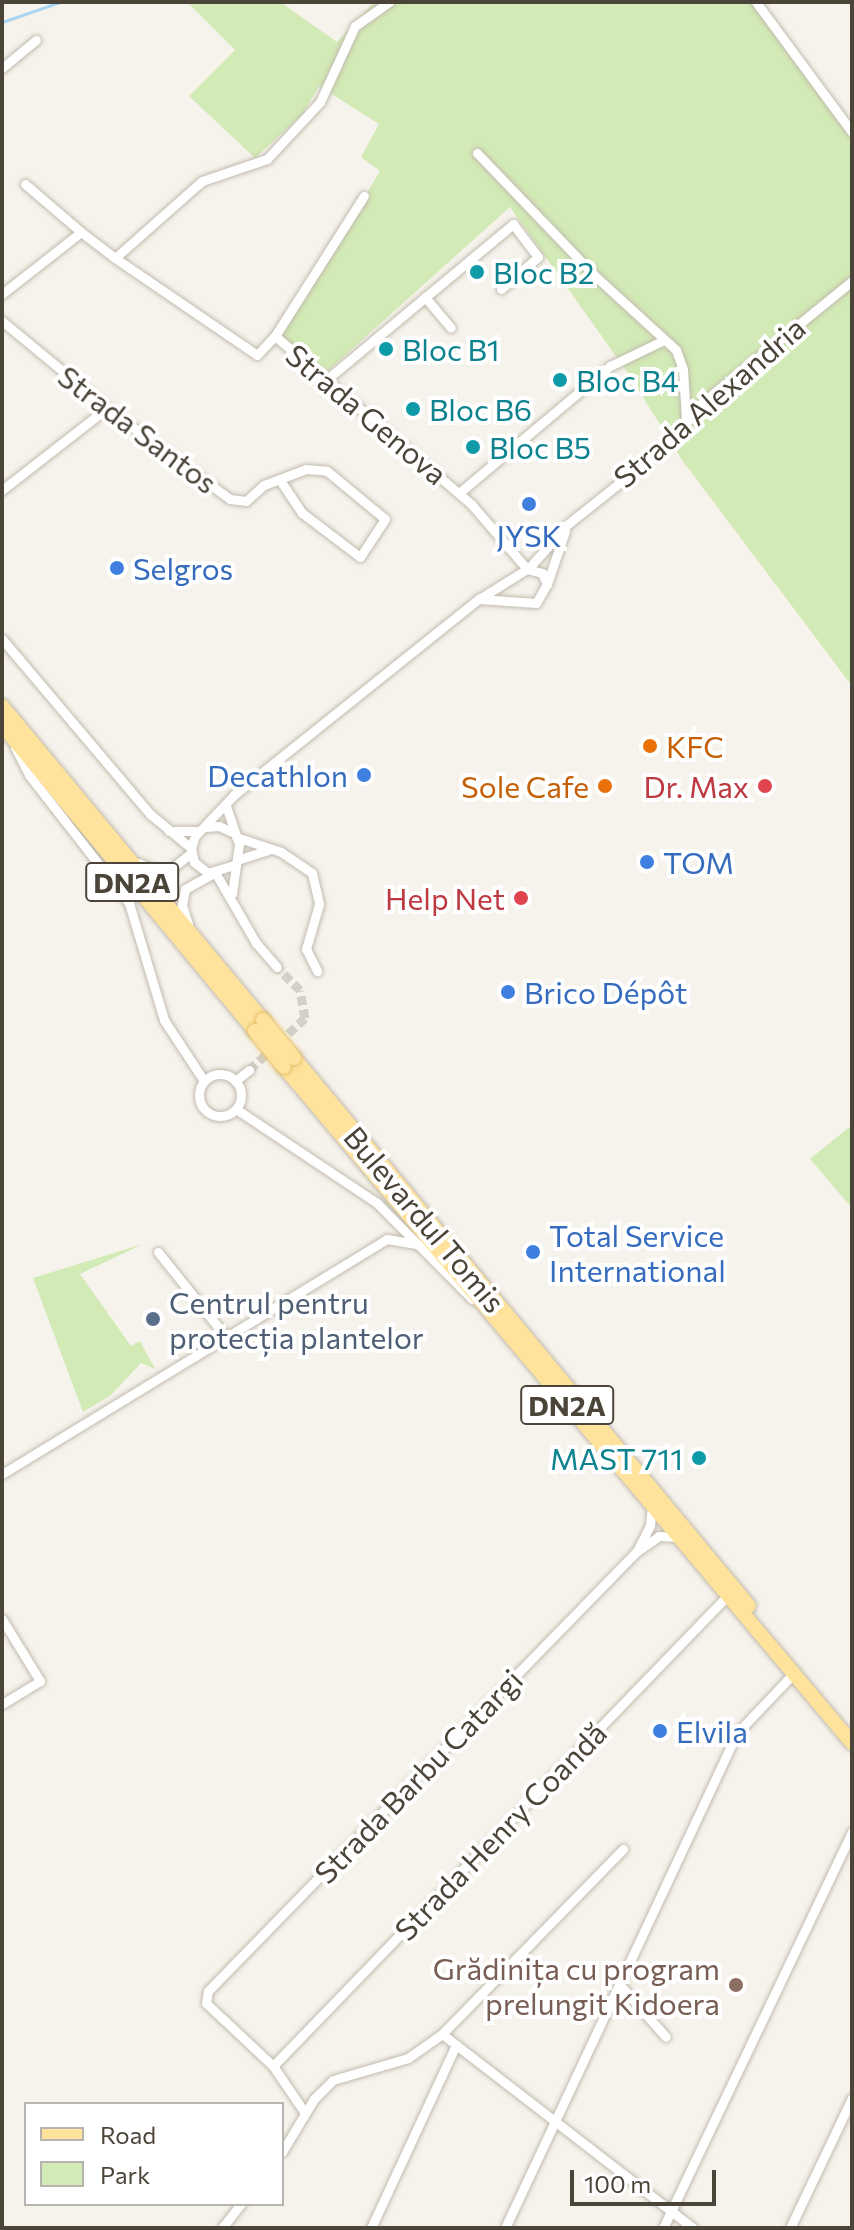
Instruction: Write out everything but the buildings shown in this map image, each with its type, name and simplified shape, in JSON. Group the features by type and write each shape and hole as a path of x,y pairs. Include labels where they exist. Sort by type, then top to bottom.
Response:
{"main road":[{"name":"Bulevardul Tomis","path":"2,706 192,935 259,1026"},
{"name":"Bulevardul Tomis","path":"5,729 852,1729"},
{"name":"Bulevardul Tomis","path":"289,1062 505,1331 852,1743"}],"street":[{"path":"25,184 115,258 202,181 267,159 320,102 355,26 389,2"},
{"path":"756,2 852,132"},
{"path":"2,68 36,40"},
{"path":"477,153 664,340 683,369 686,420"},
{"path":"275,336 364,196"},
{"path":"326,380 513,224 538,257 501,289"},
{"path":"2,294 81,232"},
{"name":"Strada Genova","path":"115,258 252,354 262,353 275,336 459,493 527,569"},
{"name":"Strada Alexandria","path":"527,569 568,524 672,441 686,420 852,281"},
{"path":"425,297 451,328"},
{"name":"Strada Santos","path":"2,321 107,408 237,502 280,480"},
{"path":"459,493 610,366 664,340"},
{"path":"2,490 107,408"},
{"path":"306,469 327,471 385,519 360,557 302,513 280,480 306,469"},
{"path":"479,599 518,599 536,603 547,584 568,524"},
{"path":"128,858 165,874 191,851 202,829 226,806 479,599 527,569 542,573 547,584"},
{"path":"515,577 518,599"},
{"path":"2,639 169,831 191,851 197,865 214,874 232,894 256,943 277,967"},
{"path":"5,729 29,775 129,903 164,1020 204,1081 199,1102 209,1113 223,1116 236,1109 241,1098 235,1081 223,1074 204,1081"},
{"path":"226,806 234,834 232,894"},
{"path":"169,831 219,826 267,850 298,861 318,889 319,904 306,949 317,971"},
{"path":"192,935 183,897 189,884 267,850"},
{"path":"235,1081 249,1070"},
{"path":"236,1109 391,1215 505,1331"},
{"path":"387,1239 391,1215"},
{"path":"2,1474 387,1239 420,1245"},
{"path":"158,1252 226,1337"},
{"name":"Strada Barbu Catargi","path":"636,1552 650,1525 652,1506"},
{"name":"Strada Barbu Catargi","path":"273,2066 206,2003 208,1991 636,1552 659,1536 677,1537"},
{"name":"Strada Henry Coandă","path":"273,2066 727,1596"},
{"path":"2,1619 40,1681 2,1704"},
{"path":"505,2228 737,1733 794,1673"},
{"path":"663,2228 852,1832"},
{"path":"284,2149 305,2113 341,2074 408,2058 442,2034 623,1849"},
{"path":"620,1985 666,2037"},
{"path":"442,2034 693,2228"},
{"path":"371,2228 456,2045"},
{"path":"273,2066 305,2113"},
{"path":"790,2228 852,2098"},
{"path":"222,2228 239,2206"}],"green space":[{"path":"187,2 280,2 337,42 374,2 760,2 852,130 852,686 682,460 630,376 510,207 323,375 280,339 380,171 361,157 379,124 319,86 302,115 255,158 189,96 235,50"},
{"path":"852,1125 852,1208 810,1159"},
{"path":"143,1244 80,1274 131,1346 140,1341 155,1369 141,1363 110,1396 83,1412 33,1278"}],"waterway":[{"path":"2,22 60,2"}],"tunnel":[{"path":"249,1070 305,1018 300,990 277,967"}],"place":[{"name":"Bloc B2","path":"477,272"},
{"name":"Bloc B1","path":"386,349"},
{"name":"Bloc B4","path":"560,380"},
{"name":"Bloc B6","path":"413,409"},
{"name":"Bloc B5","path":"473,447"},
{"name":"JYSK","path":"529,504"},
{"name":"Selgros","path":"117,568"},
{"name":"KFC","path":"650,746"},
{"name":"Decathlon","path":"364,775"},
{"name":"Sole Cafe","path":"605,786"},
{"name":"Dr. Max","path":"765,786"},
{"name":"TOM","path":"647,862"},
{"name":"Help Net","path":"521,898"},
{"name":"Brico Dépôt","path":"508,992"},
{"name":"Total Service International","path":"533,1252"},
{"name":"Centrul pentru protecția plantelor","path":"153,1319"},
{"name":"MAST 711","path":"699,1458"},
{"name":"Elvila","path":"660,1731"},
{"name":"Grădinița cu program prelungit Kidoera","path":"736,1985"}]}
